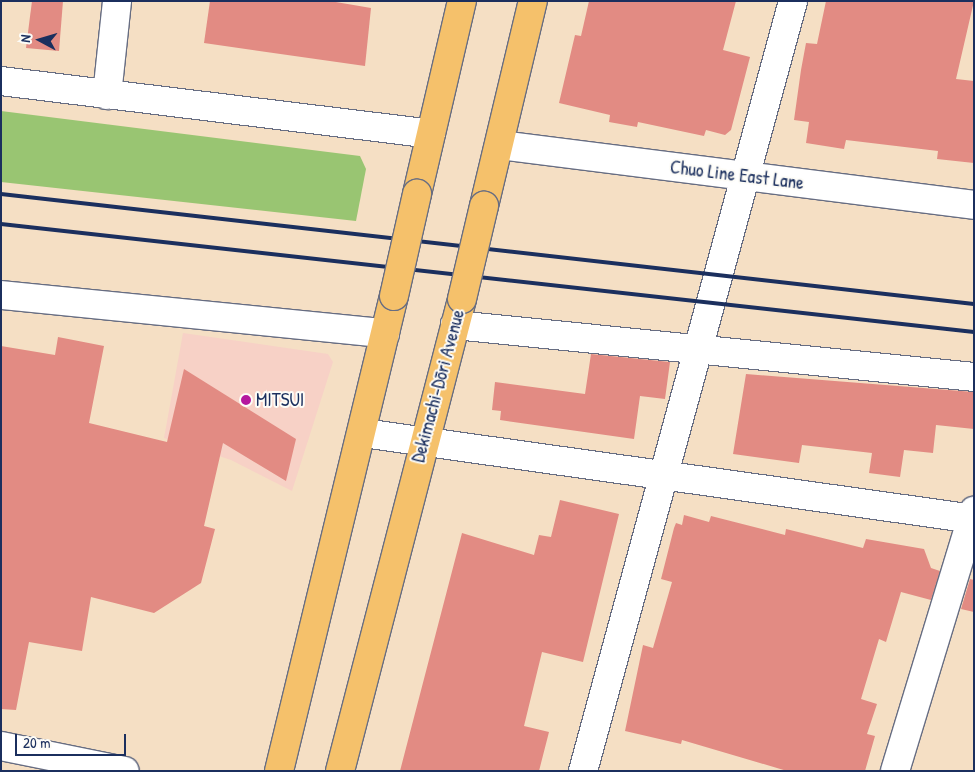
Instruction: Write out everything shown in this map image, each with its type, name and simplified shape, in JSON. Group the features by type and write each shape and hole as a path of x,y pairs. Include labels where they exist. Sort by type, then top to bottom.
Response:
{"main road":[{"path":"279,771 363,433 462,1"},
{"name":"Dekimachi-Dōri Avenue","path":"340,771 422,444 459,312 500,145 532,1"}],"street":[{"path":"107,95 117,1"},
{"path":"583,771 793,1"},
{"path":"1,81 431,134"},
{"name":"Chuo Line East Lane","path":"500,145 974,206"},
{"path":"1,295 385,333"},
{"path":"459,312 699,347 974,377"},
{"path":"363,433 422,444 663,478 973,516 895,771"},
{"path":"1,746 25,761 125,771"}],"shaded area":[{"name":"MITSUI","path":"183,333 328,354 333,362 292,491 231,460 164,438"}],"green space":[{"path":"1,111 360,156 366,169 356,221 1,182"}],"building":[{"path":"32,1 63,1 59,51 26,48"},
{"path":"210,1 330,1 371,8 365,66 204,43"},
{"path":"589,1 736,1 723,50 750,57 731,130 725,135 706,130 704,136 638,122 637,127 609,122 610,115 559,103 575,35 581,36"},
{"path":"826,1 974,1 956,79 974,81 974,163 937,159 938,151 846,140 844,149 806,143 809,122 794,120 801,70 806,43 817,44"},
{"path":"58,337 104,346 89,423 167,442 184,369 296,439 286,481 223,443 204,526 215,529 201,583 154,613 91,597 82,651 29,642 16,710 1,709 1,346 55,355"},
{"path":"591,354 670,362 665,399 640,396 634,439 500,420 501,411 492,410 495,382 585,394"},
{"path":"746,374 974,392 974,429 936,425 933,453 904,450 900,477 869,473 872,453 802,445 799,463 733,454"},
{"path":"560,500 619,514 583,662 542,652 524,726 549,732 539,771 400,771 462,533 534,555 539,535 551,537"},
{"path":"684,515 709,522 711,516 785,535 786,529 863,548 866,539 924,549 931,568 940,571 931,600 901,592 886,642 879,639 861,699 877,704 867,734 875,736 865,771 787,771 682,740 681,744 625,731 643,645 653,648 672,582 661,579 674,528 676,523 682,525"},
{"path":"970,579 974,580 974,612 961,609"}],"railway":[{"path":"1,194 974,304"},
{"path":"1,224 974,332"}],"place":[{"name":"MITSUI","path":"246,400"}]}
